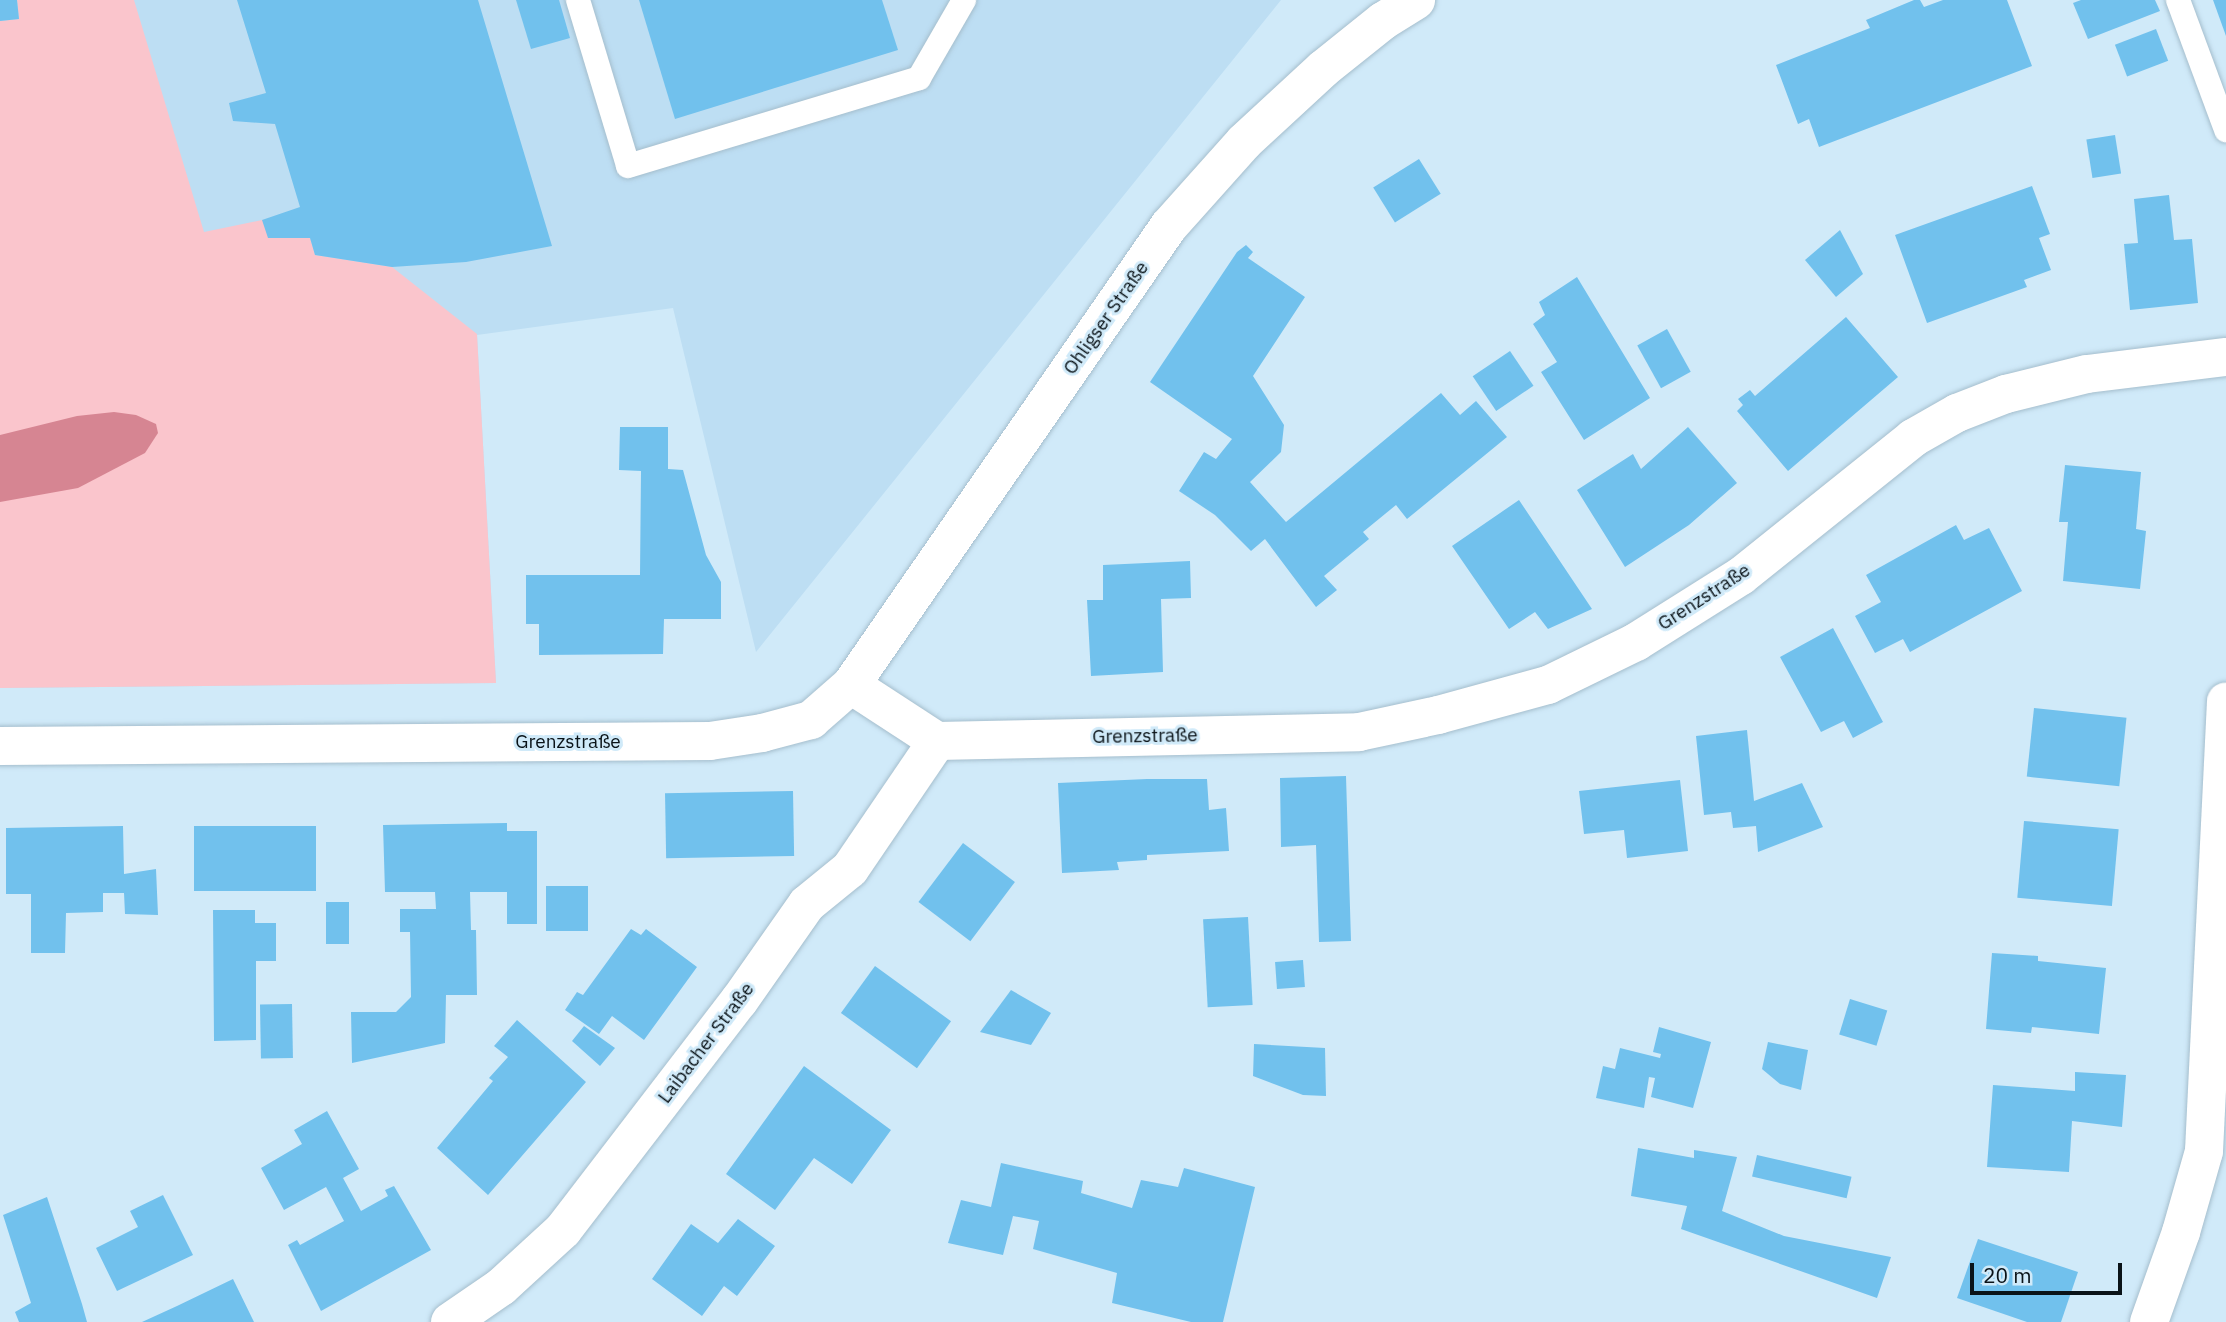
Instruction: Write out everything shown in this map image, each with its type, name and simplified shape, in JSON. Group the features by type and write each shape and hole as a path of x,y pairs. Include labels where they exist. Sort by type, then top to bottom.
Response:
{"street":[{"name":"Ohligser Straße","path":"851,685 1169,226 1244,142 1313,78 1383,21 1416,0"},
{"name":"Grenzstraße","path":"937,741 1359,732 1438,715 1548,685 1636,642 1741,576 1913,438 1957,413 2006,394 2087,374 2226,357"},
{"path":"851,685 937,741"},
{"name":"Grenzstraße","path":"0,746 710,741 762,733 811,720 851,685"},
{"path":"2149,1322 2181,1232 2203,1151 2226,702"},
{"name":"Laibacher Straße","path":"450,1322 500,1287 563,1230 740,1001 807,904 850,869 937,741"}],"lane":[{"path":"578,0 628,166 919,78 964,0"},
{"path":"2178,0 2226,130"}],"shaded area":[{"path":"0,0 1281,0 756,652 673,308 477,335 496,683 0,688"},
{"path":"17,0 134,0 204,232 262,220 310,238 315,255 392,267 477,334 496,683 0,688 0,21 19,19"},
{"path":"114,412 136,415 156,424 158,433 145,453 78,488 0,502 0,435 77,416"}],"building":[{"path":"0,0 17,0 19,19 0,21"},
{"path":"237,0 478,0 552,246 466,262 392,267 315,255 310,238 268,238 262,220 300,207 275,124 233,121 229,103 266,93"},
{"path":"516,0 559,0 570,38 531,49"},
{"path":"639,0 882,0 898,50 675,119"},
{"path":"1920,0 1924,7 1943,0 2007,0 2032,66 1819,147 1809,119 1798,124 1776,65 1870,28 1866,20"},
{"path":"2081,0 2155,0 2160,11 2088,39 2073,3"},
{"path":"2213,0 2226,0 2226,36"},
{"path":"2156,29 2168,61 2127,77 2115,45"},
{"path":"2115,135 2121,174 2092,178 2086,140"},
{"path":"1419,159 1441,194 1395,222 1373,188"},
{"path":"2032,186 2050,234 2039,238 2051,270 2024,280 2027,287 1927,323 1895,235"},
{"path":"2169,195 2174,240 2192,239 2198,303 2130,310 2124,244 2138,243 2134,199"},
{"path":"1840,230 1863,274 1836,297 1805,260"},
{"path":"1246,245 1253,252 1248,258 1305,297 1253,376 1284,425 1281,452 1250,482 1286,522 1441,393 1460,415 1476,401 1507,437 1407,519 1396,505 1363,532 1369,539 1324,576 1337,590 1316,607 1265,539 1251,551 1215,515 1179,491 1204,452 1216,459 1232,439 1150,382 1237,252"},
{"path":"1577,277 1650,398 1584,440 1541,372 1557,362 1533,324 1545,315 1539,302"},
{"path":"1846,317 1898,377 1788,471 1737,411 1743,405 1738,399 1750,390 1755,396"},
{"path":"1667,329 1691,372 1661,388 1637,345"},
{"path":"1510,351 1533,386 1496,411 1473,376"},
{"path":"620,427 668,427 668,469 683,470 706,555 721,582 721,619 664,619 663,654 539,655 539,624 526,624 526,575 640,575 641,471 619,470"},
{"path":"1688,427 1737,483 1689,525 1625,567 1577,490 1633,454 1641,469"},
{"path":"2065,465 2141,472 2136,529 2146,531 2140,589 2063,581 2068,522 2059,522"},
{"path":"1519,500 1592,609 1548,629 1535,612 1509,629 1452,546"},
{"path":"1956,525 1964,540 1989,528 2022,591 1910,652 1903,639 1875,653 1855,616 1881,602 1866,575"},
{"path":"1190,561 1191,598 1161,599 1163,672 1091,676 1087,600 1103,600 1103,565"},
{"path":"1833,628 1883,722 1853,738 1844,721 1821,732 1780,657"},
{"path":"2034,708 2126,718 2119,786 2027,777"},
{"path":"1747,730 1754,801 1802,783 1823,827 1758,852 1756,826 1733,828 1731,812 1704,815 1696,736"},
{"path":"1346,776 1351,941 1319,942 1316,845 1281,847 1280,778"},
{"path":"1207,779 1209,810 1226,808 1229,851 1147,855 1147,860 1117,862 1119,870 1062,873 1058,783"},
{"path":"1680,780 1688,851 1627,858 1624,830 1584,834 1579,791"},
{"path":"793,791 794,856 666,858 665,793"},
{"path":"2024,821 2119,829 2112,906 2017,898"},
{"path":"507,823 507,831 537,831 537,924 507,924 507,892 470,892 471,930 476,930 477,995 446,995 445,1043 352,1063 351,1012 396,1012 411,997 410,932 400,932 400,909 436,909 435,892 385,892 383,825"},
{"path":"123,826 124,874 156,869 158,915 125,914 124,893 103,893 103,912 66,913 65,953 31,953 31,894 6,894 6,828"},
{"path":"194,826 316,826 316,891 194,891"},
{"path":"963,843 1015,882 970,941 918,902"},
{"path":"546,886 588,886 588,931 546,931"},
{"path":"326,902 349,902 349,944 326,944"},
{"path":"213,910 255,910 255,923 276,923 276,961 256,961 256,1040 214,1041"},
{"path":"1248,917 1253,1005 1208,1007 1203,919"},
{"path":"631,929 641,935 646,929 697,967 644,1040 612,1016 599,1034 565,1010 577,992 583,995"},
{"path":"1992,953 2038,956 2038,961 2106,968 2099,1034 2032,1027 2031,1033 1986,1029"},
{"path":"1303,960 1305,987 1277,989 1275,962"},
{"path":"875,966 951,1021 917,1068 841,1013"},
{"path":"1011,990 1051,1013 1031,1045 980,1032"},
{"path":"1850,999 1887,1010 1876,1046 1839,1034"},
{"path":"292,1004 293,1058 261,1059 260,1005"},
{"path":"517,1020 586,1082 488,1195 437,1148 493,1081 489,1078 508,1057 494,1046"},
{"path":"584,1026 615,1048 600,1066 572,1041"},
{"path":"1659,1027 1711,1042 1693,1108 1651,1097 1655,1078 1649,1077 1644,1108 1596,1098 1603,1066 1615,1069 1620,1048 1660,1058 1661,1054 1653,1052"},
{"path":"1768,1042 1808,1050 1801,1090 1780,1084 1762,1069"},
{"path":"1254,1044 1325,1048 1326,1096 1303,1095 1253,1076"},
{"path":"804,1066 891,1130 852,1184 814,1158 775,1210 726,1174"},
{"path":"2075,1072 2126,1075 2122,1127 2072,1121 2069,1172 1987,1167 1993,1085 2075,1091"},
{"path":"327,1111 359,1169 343,1178 361,1211 388,1196 385,1190 394,1186 431,1250 321,1311 288,1245 297,1240 300,1245 344,1221 326,1187 284,1210 261,1168 302,1144 294,1130"},
{"path":"1638,1148 1694,1158 1694,1150 1737,1157 1722,1211 1784,1236 1891,1257 1877,1298 1681,1229 1687,1206 1631,1196"},
{"path":"1757,1155 1852,1177 1847,1198 1752,1176"},
{"path":"1001,1163 1083,1181 1081,1193 1132,1208 1141,1180 1178,1187 1184,1168 1255,1187 1223,1322 1191,1322 1112,1303 1117,1273 1033,1249 1039,1221 1013,1216 1003,1255 948,1243 961,1200 991,1207"},
{"path":"163,1195 193,1255 117,1291 96,1248 138,1227 130,1211"},
{"path":"47,1197 87,1322 19,1322 15,1312 31,1303 3,1215"},
{"path":"738,1219 775,1246 737,1296 724,1286 702,1316 652,1279 691,1224 718,1243"},
{"path":"1978,1239 2078,1272 2061,1322 2027,1322 1957,1298"},
{"path":"233,1279 254,1322 142,1322 177,1306"}]}
